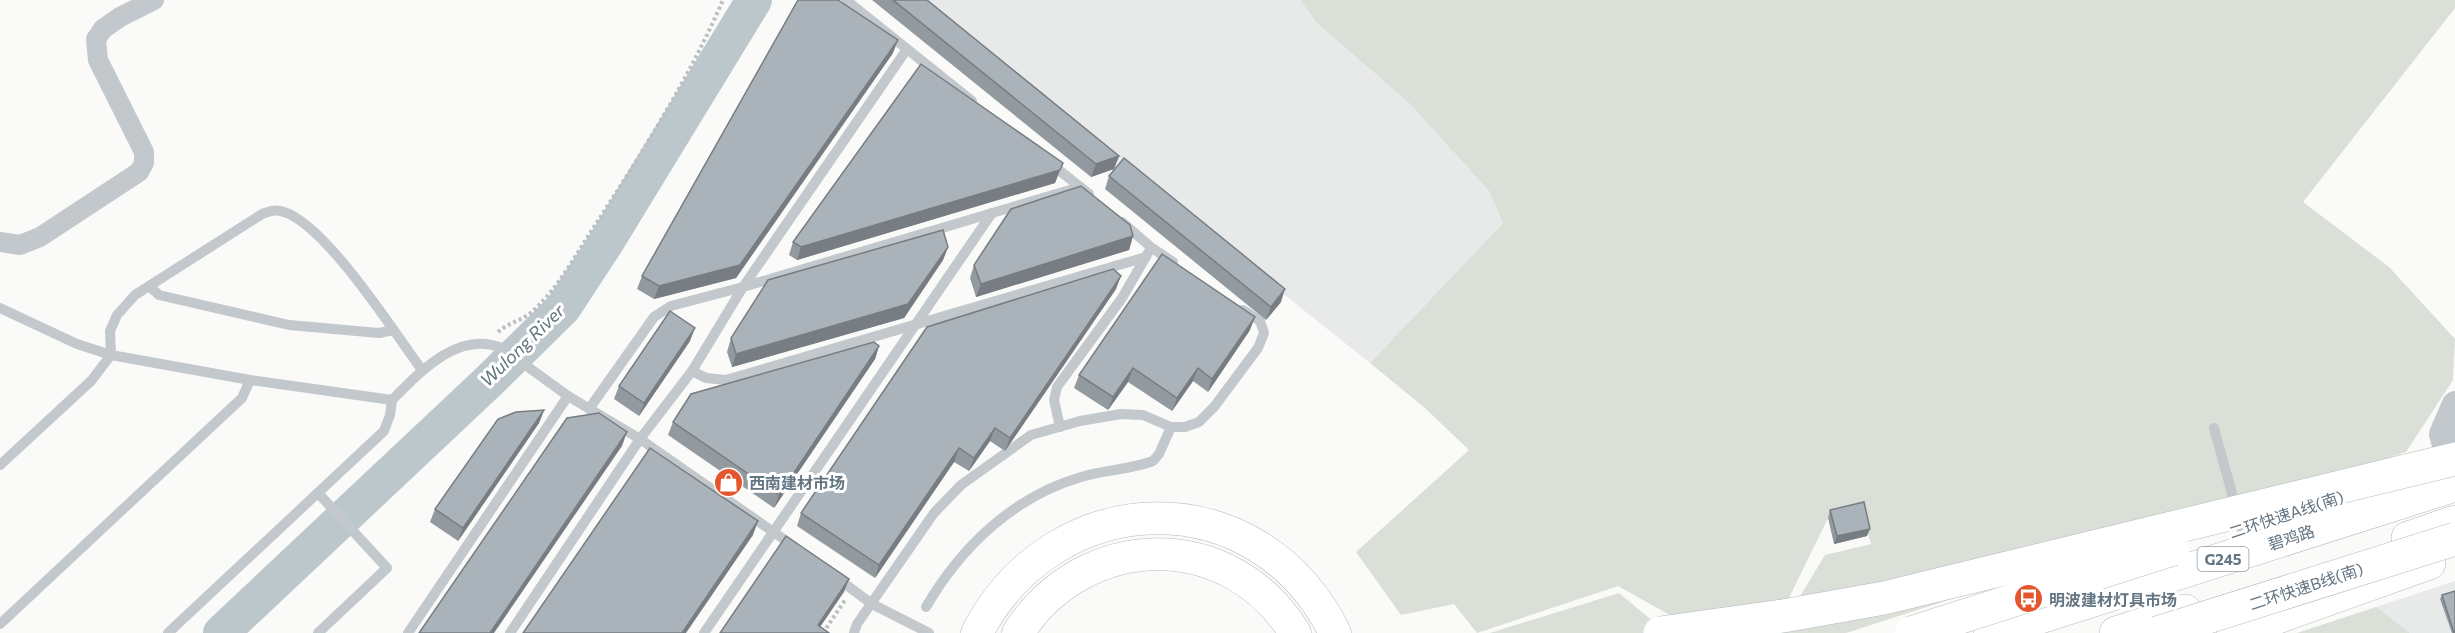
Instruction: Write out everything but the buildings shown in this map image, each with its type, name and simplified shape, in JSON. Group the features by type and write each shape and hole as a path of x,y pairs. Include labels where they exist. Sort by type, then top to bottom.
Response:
{"highway":[{"path":"1660,633 1783,616 1895,596 2455,459"},
{"name":"二环快速A线(南)","path":"1911,633 2455,459"},
{"name":"碧鸡路","path":"1990,633 2455,484"},
{"name":"G245","path":"2116,633 2455,522"},
{"name":"二环快速B线(南)","path":"2157,633 2455,539"},
{"path":"2233,633 2455,554"}],"main road":[{"path":"977,633 1009,586 1042,556 1071,539 1103,526 1150,519 1198,523 1222,529 1261,547 1278,558 1306,586 1335,633"},
{"path":"1018,633 1049,597 1079,575 1114,560 1151,554 1191,558 1210,563 1243,577 1267,596 1295,633"}],"street":[{"path":"0,242 20,245 40,237 139,172 144,163 144,152 98,60 96,39 103,29 120,17 154,0"},
{"path":"2455,404 2442,434 2455,484"},
{"path":"2201,633 2217,601"}],"lane":[{"path":"846,0 980,107"},
{"path":"510,633 640,439 692,371 743,287 907,49"},
{"path":"1044,158 1098,202"},
{"path":"589,409 654,317 671,306 743,287 1080,187"},
{"path":"0,465 91,381 111,355 110,331 117,315 135,295 262,214 273,210 285,212 305,223 343,262 422,370"},
{"path":"704,633 772,530 992,213"},
{"path":"1116,217 1149,253 1181,268"},
{"path":"692,371 706,378 726,380 913,327 1149,253"},
{"path":"1060,427 1054,400 1057,387 1122,298 1149,253"},
{"path":"148,286 159,295 289,325 379,333 393,330"},
{"path":"854,633 857,624 934,513 961,485 1031,435 1121,414 1143,415 1171,427 1185,427 1199,423 1214,407 1258,348 1264,333 1260,321 1231,301"},
{"path":"0,308 77,344 111,355 250,380 392,400"},
{"path":"168,633 384,431 390,415 392,400 422,370 457,348 489,342 502,348 568,396 640,439 808,557"},
{"path":"0,624 242,398 250,380"},
{"path":"408,633 568,396"},
{"path":"926,607 938,585 964,553 1006,514 1035,496 1075,478 1153,461 1159,454 1171,427"},
{"path":"2214,428 2248,551"},
{"path":"318,494 387,568 318,633"},
{"path":"826,570 872,604 929,633"}],"path":[{"path":"489,342 508,324 531,313 551,292 617,192 700,52 723,0"},
{"path":"823,633 853,590"}],"shaded area":[{"path":"915,0 1300,0 1317,23 1409,103 1489,191 1503,223 1370,363"},
{"path":"1300,0 2455,0 2455,8 2303,202 2389,267 2455,339 2453,380 2406,452 1846,633 1778,633 1825,555 1871,544 1861,507 1829,516 1787,602 1677,619 1618,586 1477,633 1454,604 1401,615 1356,552 1469,450 1425,408 1370,363 1503,223 1489,191 1409,103 1317,23"},
{"path":"2455,581 2455,633 2410,633 2376,607"},
{"path":"1619,593 1667,633 1490,633"},
{"path":"2376,607 2410,633 2297,633"}],"waterway":[{"name":"Wulong River","path":"221,633 489,381 563,308 605,244 754,0"}],"place":[{"name":"西南建材市场","path":"728,482"},
{"name":"明波建材灯具市场","path":"2028,599"}]}
